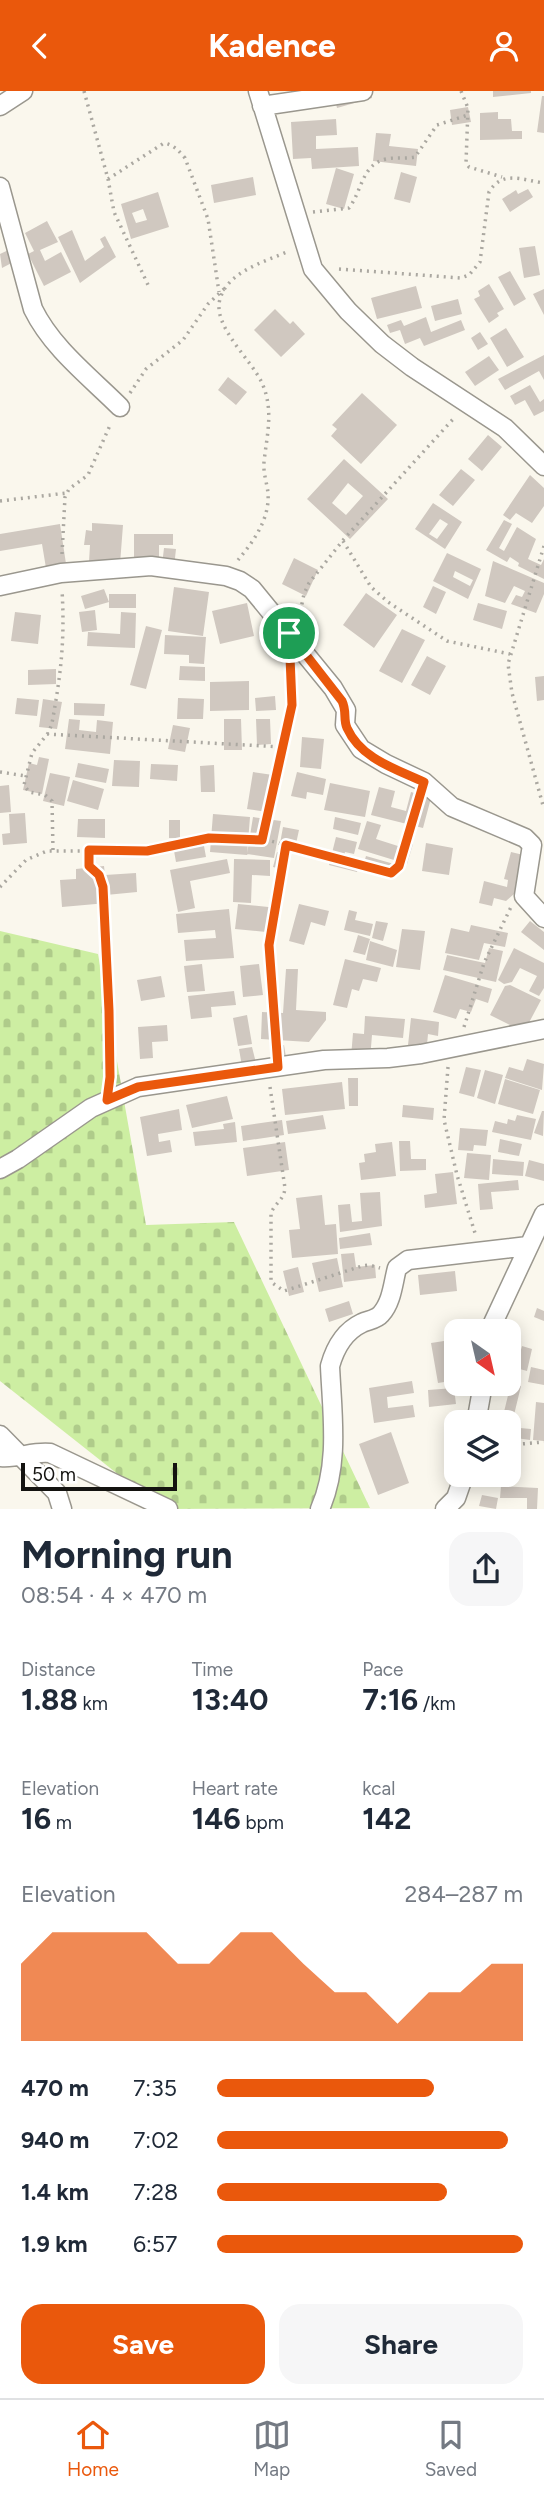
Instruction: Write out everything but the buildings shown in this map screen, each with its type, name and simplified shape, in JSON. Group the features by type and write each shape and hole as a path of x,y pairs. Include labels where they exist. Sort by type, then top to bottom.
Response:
{"street":[{"path":"0,106 23,91"},
{"path":"363,91 260,99 313,269 348,311 382,344 505,428 544,466"},
{"path":"0,187 38,319 63,351 120,407"},
{"path":"0,586 61,573 151,566 226,576 252,589 342,701 346,710 345,725 357,745 372,757 424,782 452,807 525,838 532,845 524,896 544,919"},
{"path":"0,1168 18,1159 64,1125 107,1100 138,1087 324,1060 410,1056 544,1029"},
{"path":"496,1319 544,1214"},
{"path":"320,1509 327,1491 333,1450 332,1357 353,1328 379,1317 383,1312 390,1300 397,1268 408,1260 528,1247"},
{"path":"0,1435 57,1493 62,1509"},
{"path":"0,1457 50,1453 167,1509"},
{"path":"445,1509 456,1498 460,1487"}],"path":[{"path":"84,91 108,179 114,212 149,287"},
{"path":"461,91 468,115 466,163 469,167 504,178 544,183"},
{"path":"294,213 346,209 352,205 367,171 373,165 389,158 415,157 437,125 468,115"},
{"path":"108,179 164,143 179,151 185,158 208,219 219,292"},
{"path":"313,269 359,269 461,278 469,275 480,263 489,192 497,180 504,178"},
{"path":"226,576 254,542 268,502 264,462 270,423 261,382 222,323 219,301 224,289 240,274 304,245"},
{"path":"262,840 292,700 292,638 309,583 343,541 468,402"},
{"path":"0,501 67,493"},
{"path":"343,541 371,587 388,602 447,641 510,654"},
{"path":"544,546 510,654 508,678 544,809"},
{"path":"53,850 52,801 45,795 27,790 24,785 35,747 47,734 52,723 63,664 65,630 61,573"},
{"path":"47,734 282,747"},
{"path":"0,772 26,776"},
{"path":"0,887 26,860 53,850 147,851 209,838 262,840 391,873 399,866 424,782"},
{"path":"286,845 269,945 272,1067 285,1188 281,1200 271,1213 271,1282 284,1291 369,1265 382,1269 395,1278"},
{"path":"89,850 89,866 99,875 103,887 109,1011 110,1077 107,1100"},
{"path":"481,1252 457,1175 443,1114 454,1046 488,955 512,905 524,896"},
{"path":"521,1444 544,1442"}],"green space":[{"path":"0,931 98,954 146,1225 234,1222 370,1508 162,1509 0,1381"}],"route":[{"path":"289,633 342,701 346,710 345,725 357,745 372,757 424,782 399,866 391,873 286,845 269,945 278,1067 138,1087 107,1100 110,1077 109,1011 103,887 99,875 89,866 89,850 147,851 209,838 262,840 292,705 289,633"}]}
